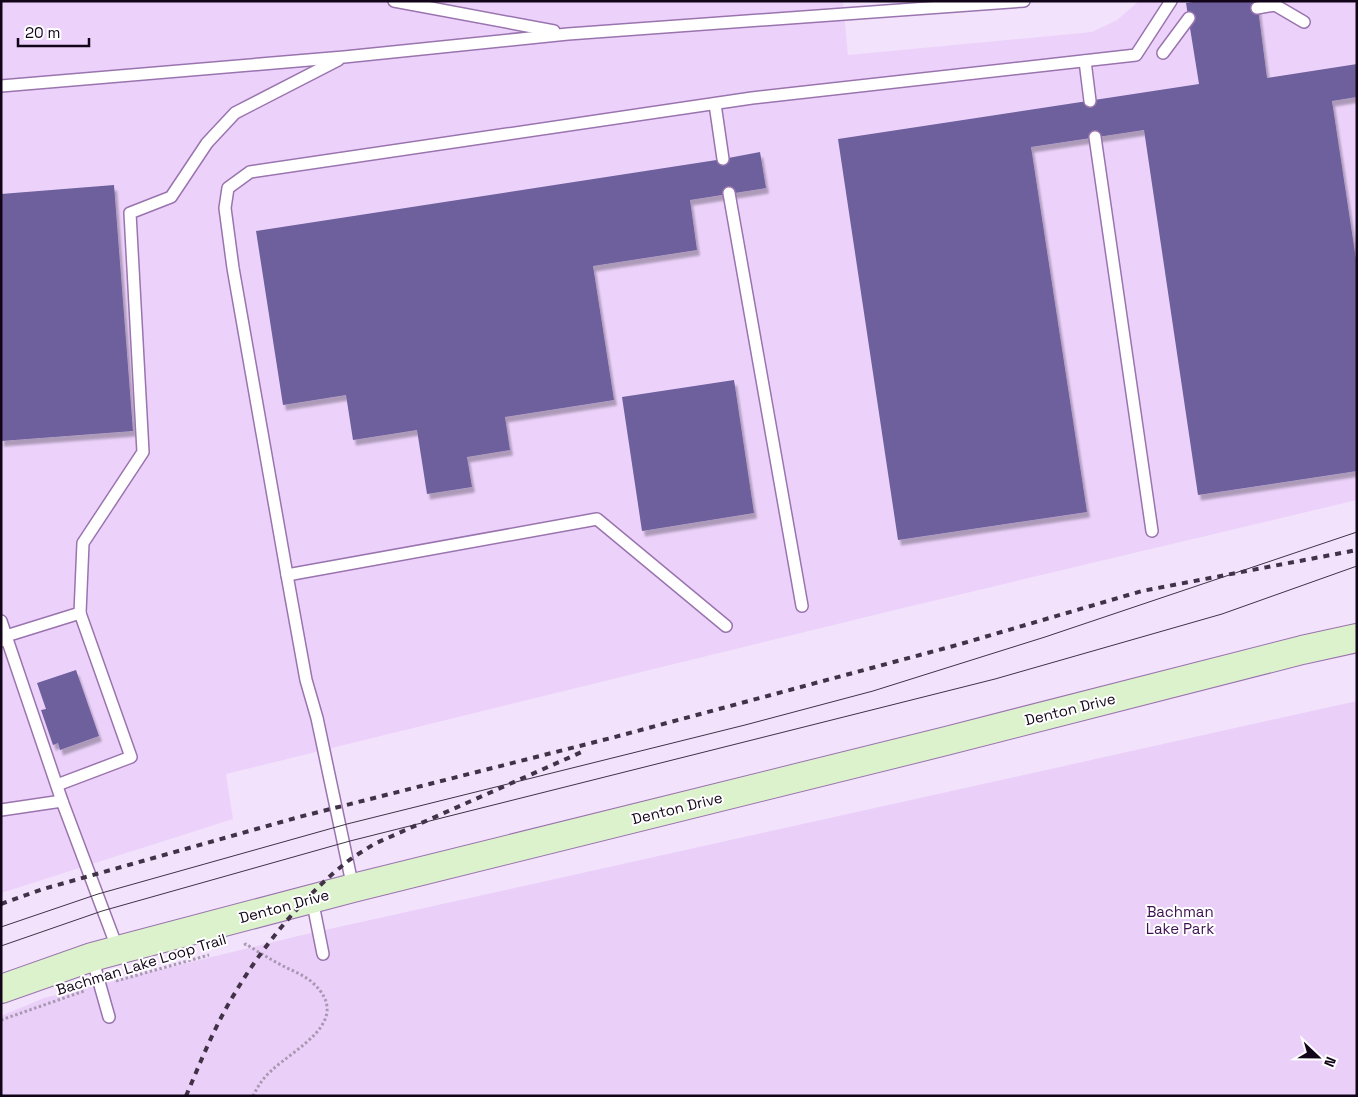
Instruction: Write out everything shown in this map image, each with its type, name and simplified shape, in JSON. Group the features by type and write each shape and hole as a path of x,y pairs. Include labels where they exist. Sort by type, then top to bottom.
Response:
{"main road":[{"name":"Denton Drive","path":"1,989 92,957 353,888 946,741 1302,650 1357,638"}],"lane":[{"path":"394,1 568,34"},
{"path":"1,86 344,57 568,34 1024,1"},
{"path":"353,888 306,680 287,575 233,268 225,208 228,188 250,172 752,98 1136,55 1171,1"},
{"path":"1258,8 1275,5 1304,22"},
{"path":"1163,53 1189,18"},
{"path":"57,785 131,757 80,613 83,543 143,452 130,213 171,197 207,143 235,113 344,57"},
{"path":"1085,61 1090,101"},
{"path":"716,104 723,159"},
{"path":"1095,137 1152,531"},
{"path":"729,194 802,606"},
{"path":"287,575 597,519 726,626"},
{"path":"4,638 80,613"},
{"path":"1,621 4,638 118,950"},
{"path":"1,810 62,800"},
{"path":"312,899 323,954"},
{"path":"92,957 109,1017"}],"path":[{"name":"Bachman Lake Loop Trail","path":"237,947 246,944 300,974 312,982 322,993 327,1006 325,1020 314,1036 271,1070 253,1096"},
{"name":"Bachman Lake Loop Trail","path":"1,1020 101,986 210,955"}],"shaded area":[{"path":"1,1 843,1 848,55 1092,32 1117,20 1139,1 1357,1 1357,500 903,608 226,774 233,819 1,893"}],"green space":[{"name":"Bachman Lake Park","path":"1357,701 1357,1096 1,1096 1,1016 44,998 298,936"}],"building":[{"path":"1199,1 1257,1 1267,78 1357,64 1357,97 1332,101 1357,266 1357,471 1198,495 1144,130 1031,147 1087,512 898,540 838,139 1199,84 1186,3"},
{"path":"760,152 766,188 690,200 697,250 593,266 614,400 505,417 510,450 467,457 472,487 427,494 417,430 353,440 346,395 283,405 256,231"},
{"path":"114,185 133,431 1,441 1,194"},
{"path":"734,380 754,513 642,531 622,397"},
{"path":"76,670 99,736 60,750 58,743 53,745 41,710 46,709 37,683"}],"tram line":[{"path":"1,927 98,894 347,824 745,725 873,691 1045,637 1357,532"},
{"path":"1,946 102,911 350,841 995,679 1222,614 1357,566"}],"railway":[{"path":"1,904 43,889 299,817 611,738 957,645 1142,591 1357,550"},
{"path":"186,1096 215,1030 246,975 286,922 332,874 374,844 584,751"}]}
